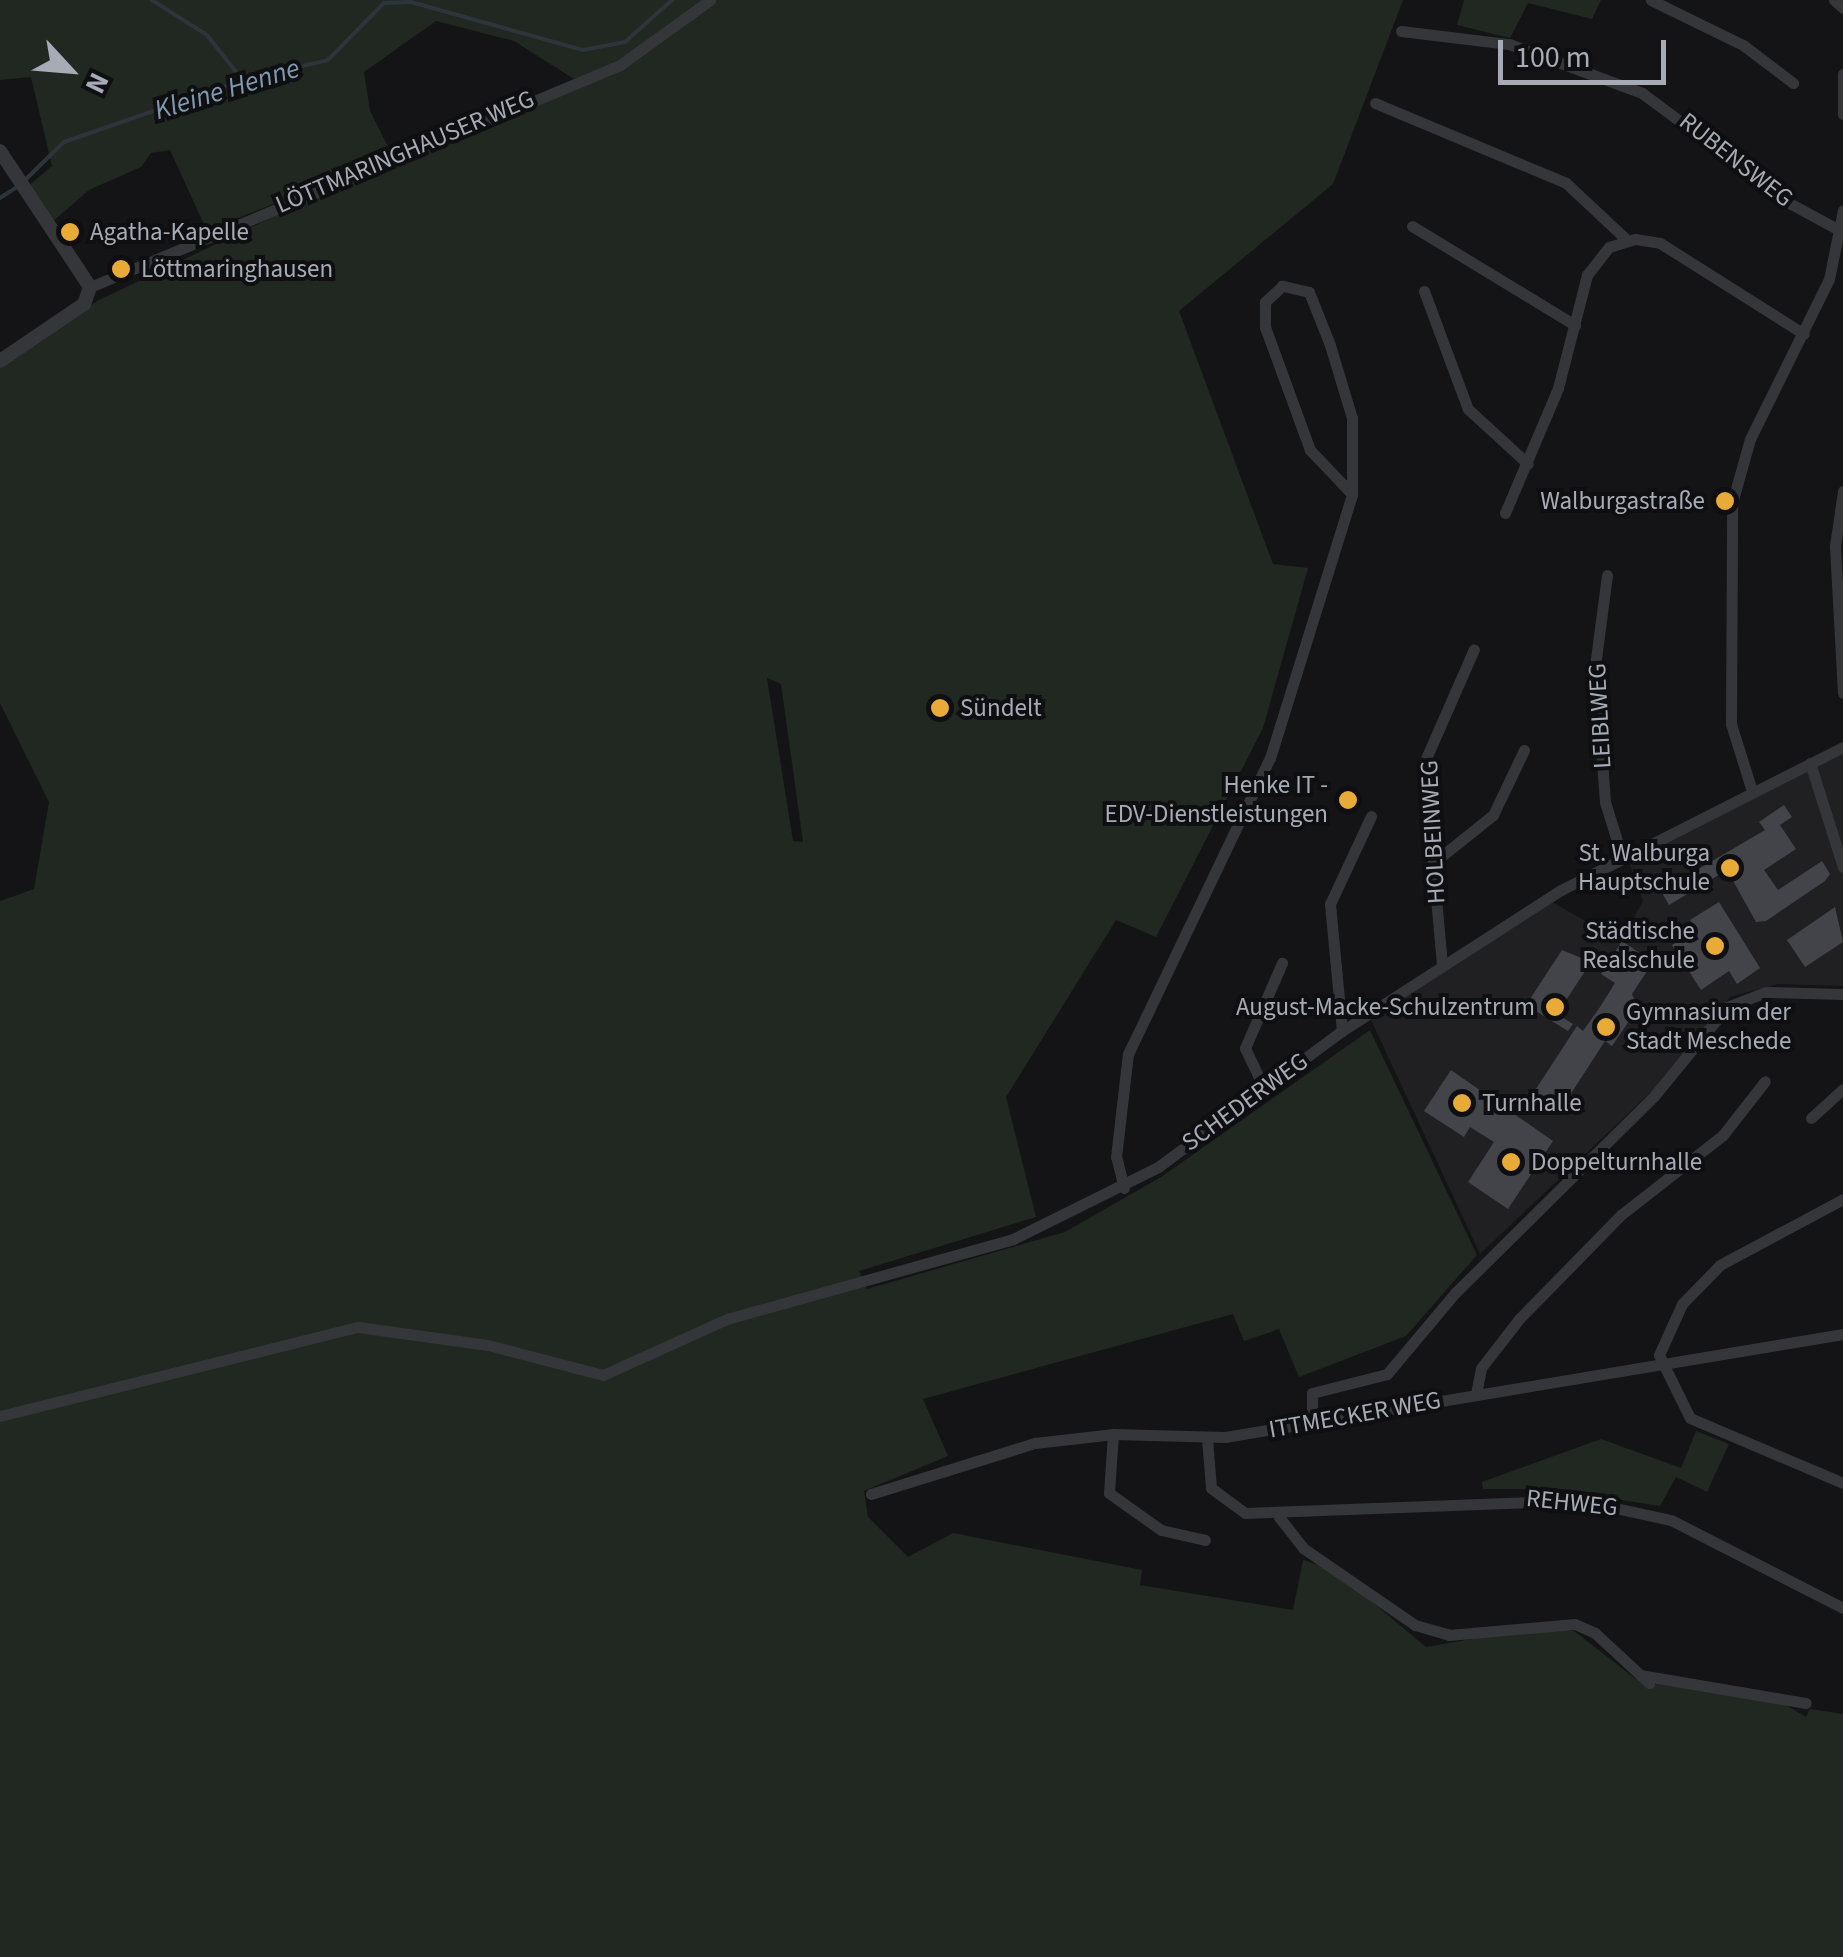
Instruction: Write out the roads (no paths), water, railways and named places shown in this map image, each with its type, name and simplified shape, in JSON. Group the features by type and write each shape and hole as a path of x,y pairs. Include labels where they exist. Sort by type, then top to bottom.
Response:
{"street":[{"name":"LÖTTMARINGHAUSER WEG","path":"90,287 620,65 710,0"},
{"path":"1651,0 1742,45 1793,83"},
{"path":"1834,0 1843,8"},
{"name":"RUBENSWEG","path":"1401,31 1509,44 1642,93 1791,204 1841,232"},
{"path":"1843,74 1843,114"},
{"path":"1375,103 1566,183 1626,240 1667,247 1804,334"},
{"path":"0,151 90,287 84,304 0,361"},
{"path":"1752,792 1731,724 1732,503 1750,439 1804,334 1841,232 1843,210"},
{"path":"1412,226 1575,324"},
{"path":"1505,513 1528,464 1593,262 1626,240"},
{"path":"1124,1188 1116,1157 1131,1046 1270,758 1352,494 1352,418 1330,345 1309,292 1282,286 1265,302 1265,327 1310,450 1352,494"},
{"path":"1424,291 1468,409 1528,464"},
{"path":"1843,494 1843,693"},
{"name":"LEIBLWEG","path":"1607,575 1596,666 1606,802 1622,856"},
{"name":"HOLBEINWEG","path":"1442,965 1426,756 1474,649"},
{"name":"SCHEDERWEG","path":"0,1416 358,1327 430,1334 610,1373 727,1319 1012,1239 1124,1188 1342,1031 1622,856 1843,747"},
{"path":"1433,863 1493,816 1524,750"},
{"path":"1810,763 1843,867"},
{"path":"1342,1031 1329,916 1354,842 1371,816"},
{"path":"1262,1086 1245,1048 1282,964"},
{"path":"1312,1423 1312,1393 1387,1374 1734,1002 1772,992 1843,994"},
{"path":"1476,1394 1480,1368 1518,1320 1622,1214 1723,1135 1765,1081"},
{"path":"1811,1118 1843,1089"},
{"path":"1843,1199 1706,1277 1663,1336 1661,1364 1678,1404 1696,1422 1843,1483"},
{"name":"ITTMECKER WEG","path":"870,1494 1022,1446 1113,1434 1207,1438 1843,1334"},
{"path":"1113,1434 1109,1493 1161,1530 1204,1540"},
{"name":"REHWEG","path":"1207,1438 1207,1476 1221,1500 1280,1516 1512,1497 1590,1502 1671,1520 1843,1608"},
{"path":"1280,1516 1303,1548 1415,1625 1448,1634 1574,1624 1595,1633 1644,1679 1806,1703"}],"waterway":[{"path":"152,0 207,35 241,78"},
{"name":"Kleine Henne","path":"24,181 64,142 243,80 328,60 384,3 411,2 583,50 625,42 672,0"},
{"name":"Kleine Henne","path":"0,198 17,187"}],"place":[{"name":"Agatha-Kapelle","path":"70,232"},
{"name":"Löttmaringhausen","path":"121,269"},
{"name":"Walburgastraße","path":"1725,501"},
{"name":"Sündelt","path":"940,708"},
{"name":"Henke IT - EDV-Dienstleistungen","path":"1348,800"},
{"name":"St. Walburga Hauptschule","path":"1730,868"},
{"name":"Städtische Realschule","path":"1715,946"},
{"name":"August-Macke-Schulzentrum","path":"1555,1007"},
{"name":"Gymnasium der Stadt Meschede","path":"1606,1027"},
{"name":"Turnhalle","path":"1462,1103"},
{"name":"Doppelturnhalle","path":"1511,1162"}]}
